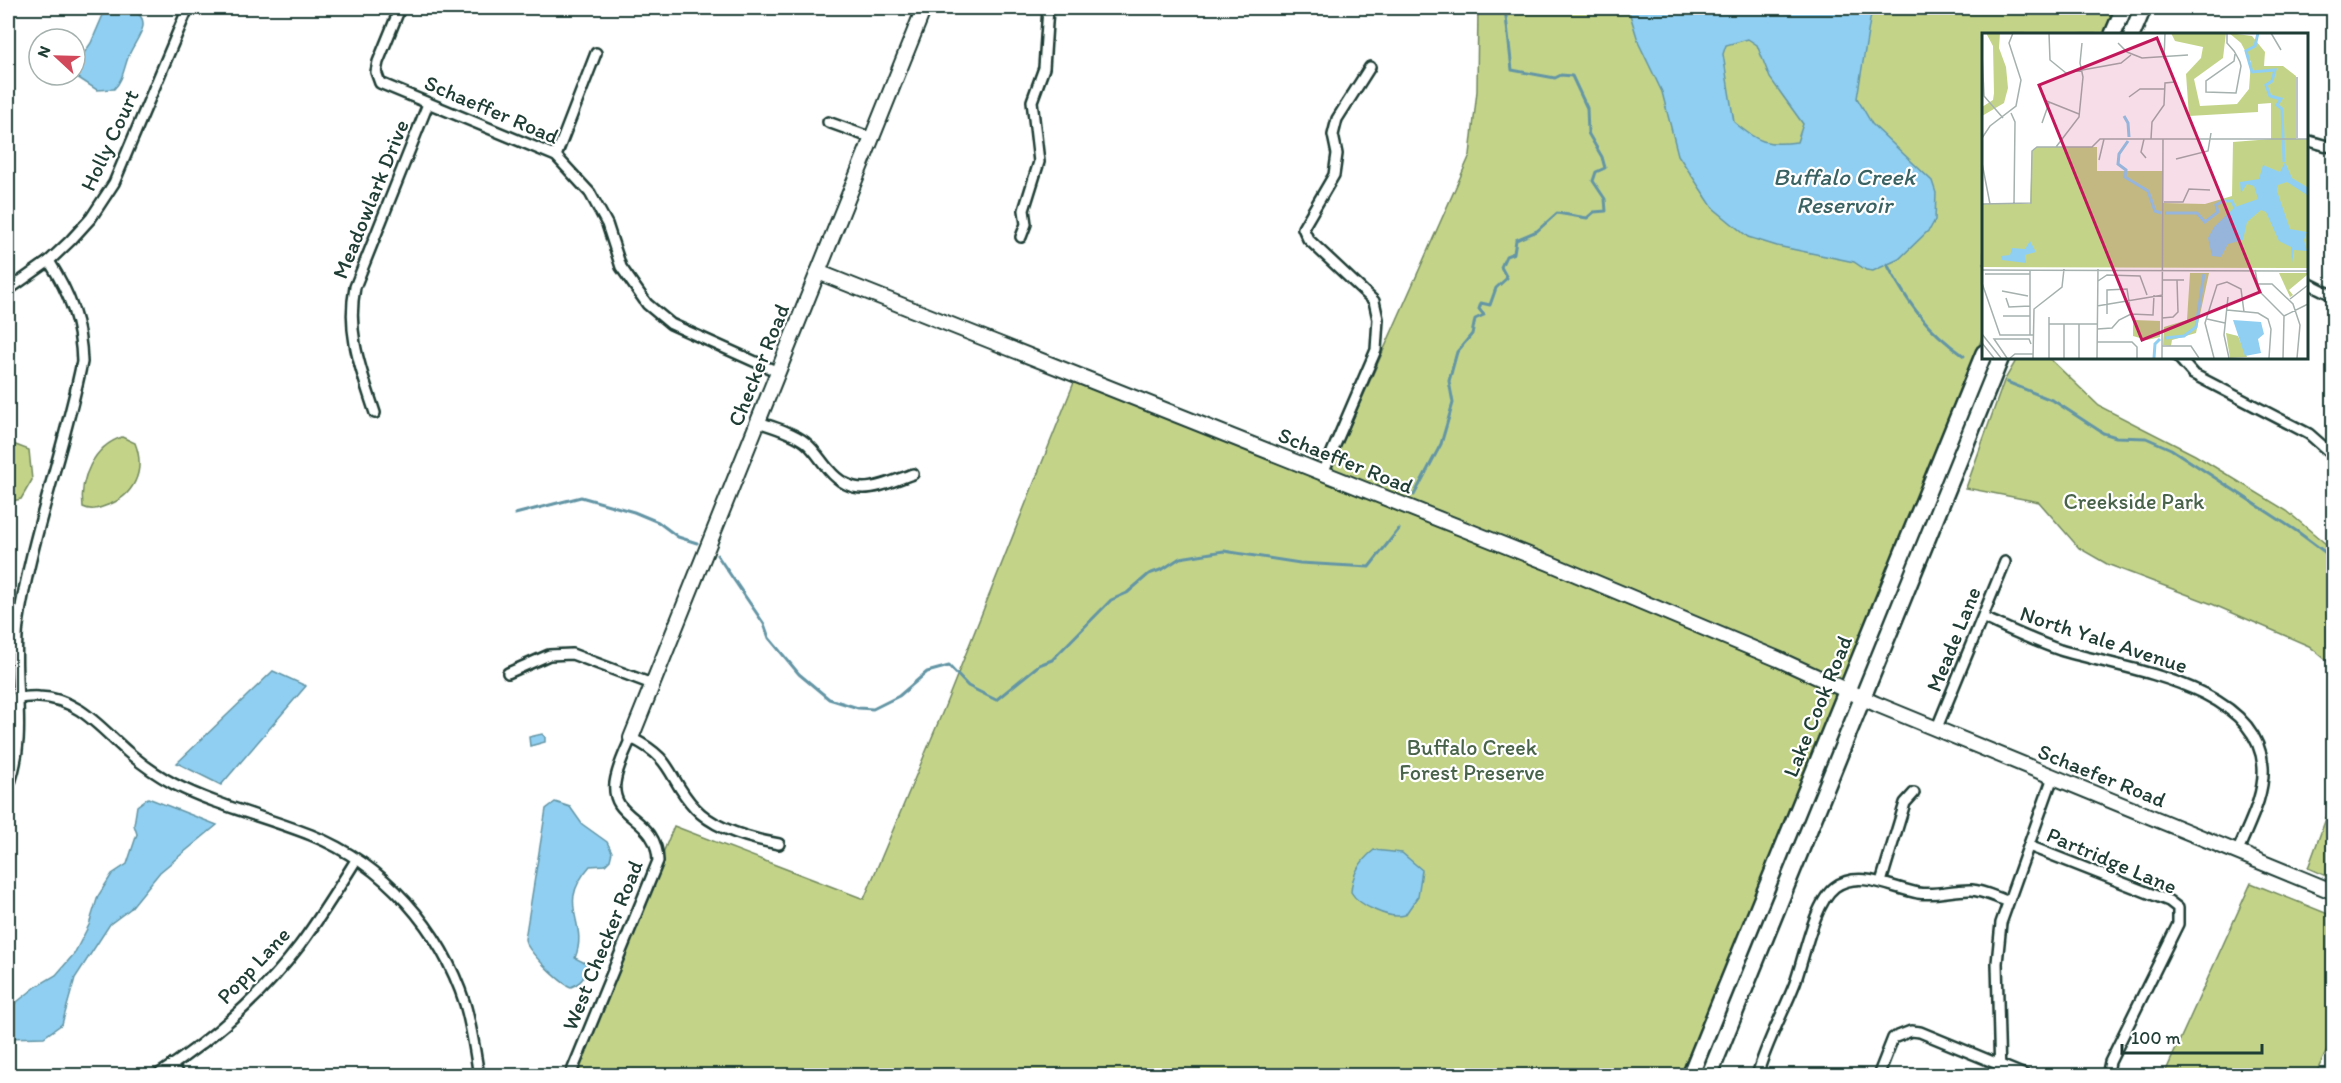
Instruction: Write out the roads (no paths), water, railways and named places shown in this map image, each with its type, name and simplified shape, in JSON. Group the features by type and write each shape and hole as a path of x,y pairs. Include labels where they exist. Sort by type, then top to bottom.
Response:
{"main road":[{"path":"2113,33 2124,8"},
{"path":"2132,33 2143,8"},
{"name":"Lake Cook Road","path":"1709,1076 1982,358"},
{"name":"Lake Cook Road","path":"1690,1076 2001,358"}],"street":[{"name":"Holly Court","path":"8,290 49,261 91,218 114,183 188,8"},
{"name":"Schaeffer Road","path":"400,8 378,62 377,79 380,83 555,156 590,193 607,224 621,267 647,304 671,324 778,372"},
{"name":"Checker Road","path":"631,738 924,8"},
{"path":"1021,237 1026,224 1024,210 1039,162 1032,101 1044,68 1048,8"},
{"path":"2297,8 2302,8"},
{"path":"555,156 596,53"},
{"path":"1323,473 1376,350 1378,319 1374,300 1308,239 1303,228 1334,175 1337,154 1333,135 1337,119 1370,68"},
{"name":"Meadowlark Drive","path":"375,413 354,350 352,302 355,286 428,104"},
{"path":"828,122 872,138"},
{"path":"2308,140 2334,148"},
{"path":"8,788 17,755 19,699 16,653 22,600 82,362 79,324 70,297 49,261"},
{"name":"Schaeffer Road","path":"818,272 1559,567 1778,659 1855,695"},
{"path":"2308,283 2334,296"},
{"path":"2179,358 2193,374 2309,434 2334,456"},
{"path":"758,422 804,441 831,473 850,487 859,489 876,486 913,474"},
{"name":"Meade Lane","path":"1936,730 1984,618 2005,562"},
{"name":"North Yale Avenue","path":"1984,618 2060,650 2163,677 2234,712 2257,740 2263,766 2260,796 2237,853"},
{"path":"508,673 549,655 572,654 652,684"},
{"name":"Schaefer Road","path":"1855,695 2334,892"},
{"path":"8,699 40,696 75,707 91,717 129,753 175,784 333,845 375,873 408,903 444,954 464,1002 479,1076"},
{"path":"631,738 661,756 690,802 705,818 757,840 779,844"},
{"name":"West Checker Road","path":"570,1076 658,861 656,841 648,830 620,807 615,793 617,771 631,738"},
{"path":"2000,1076 1997,963 2001,923 2053,777"},
{"path":"1881,882 1905,803 1914,793"},
{"name":"Partridge Lane","path":"2029,846 2169,901 2178,908 2178,924 2110,1062 2107,1076"},
{"name":"Popp Lane","path":"156,1076 241,1010 280,968 299,946 356,860"},
{"path":"1757,1076 1827,894 1848,880 1881,882 1926,894 1973,890 2007,901"},
{"path":"1878,1076 1893,1038 1904,1033 1920,1032 2027,1076"},
{"path":"172,1065 179,1076"}],"water":[{"path":"106,8 129,10 140,15 143,26 141,33 114,89 97,90 87,83 87,49"},
{"name":"Buffalo Creek Reservoir","path":"1628,8 1872,8 1857,98 1872,124 1932,181 1936,193 1935,220 1930,229 1899,259 1873,271 1866,270 1854,262 1777,246 1748,237 1713,208 1678,155 1662,92 1639,44","holes":["1748,39 1757,45 1770,78 1803,124 1797,142 1763,141 1749,134 1734,122 1723,54 1726,45"]},
{"path":"273,671 306,686 221,785 177,763"},
{"path":"542,734 545,742 530,746 529,737"},
{"path":"148,798 217,825 160,872 130,909 110,924 75,978 62,1024 44,1037 8,1038 8,1009 37,986 56,975 74,954 89,925 98,896 112,874 127,864 137,834 134,825 137,806"},
{"path":"555,802 570,807 582,824 607,842 612,852 610,860 605,865 590,866 575,892 573,903 579,934 575,958 587,964 583,978 571,987 544,966 531,951 525,939 546,809"},
{"path":"1374,850 1402,853 1422,870 1418,896 1405,915 1391,915 1375,910 1360,902 1351,892 1358,868"}],"waterway":[{"path":"1414,495 1441,444 1453,403 1449,381 1457,352 1472,334 1475,319 1484,315 1479,309 1481,303 1490,305 1496,288 1507,278 1501,267 1506,256 1514,253 1516,240 1537,231 1557,213 1587,218 1594,212 1606,211 1605,199 1593,181 1596,172 1605,168 1602,157 1588,133 1587,108 1572,76 1561,75 1555,78 1512,70 1505,8"},
{"path":"1887,264 1903,292 1929,326 1964,356"},
{"path":"2007,382 2054,401 2103,433 2116,437 2146,438 2171,449 2298,532 2334,559"},
{"path":"515,514 581,497 634,512 658,522 678,537 697,543"},
{"path":"717,555 764,624 769,638 799,674 829,699 858,708 873,709 899,696 927,672 949,666 968,686 996,700 1039,665 1052,660 1111,600 1127,593 1149,574 1163,569 1180,558 1224,551 1300,563 1369,567 1399,529"}],"park label":[{"name":"Creekside Park","path":"2134,501"},
{"name":"Buffalo Creek Forest Preserve","path":"1472,760"}]}
